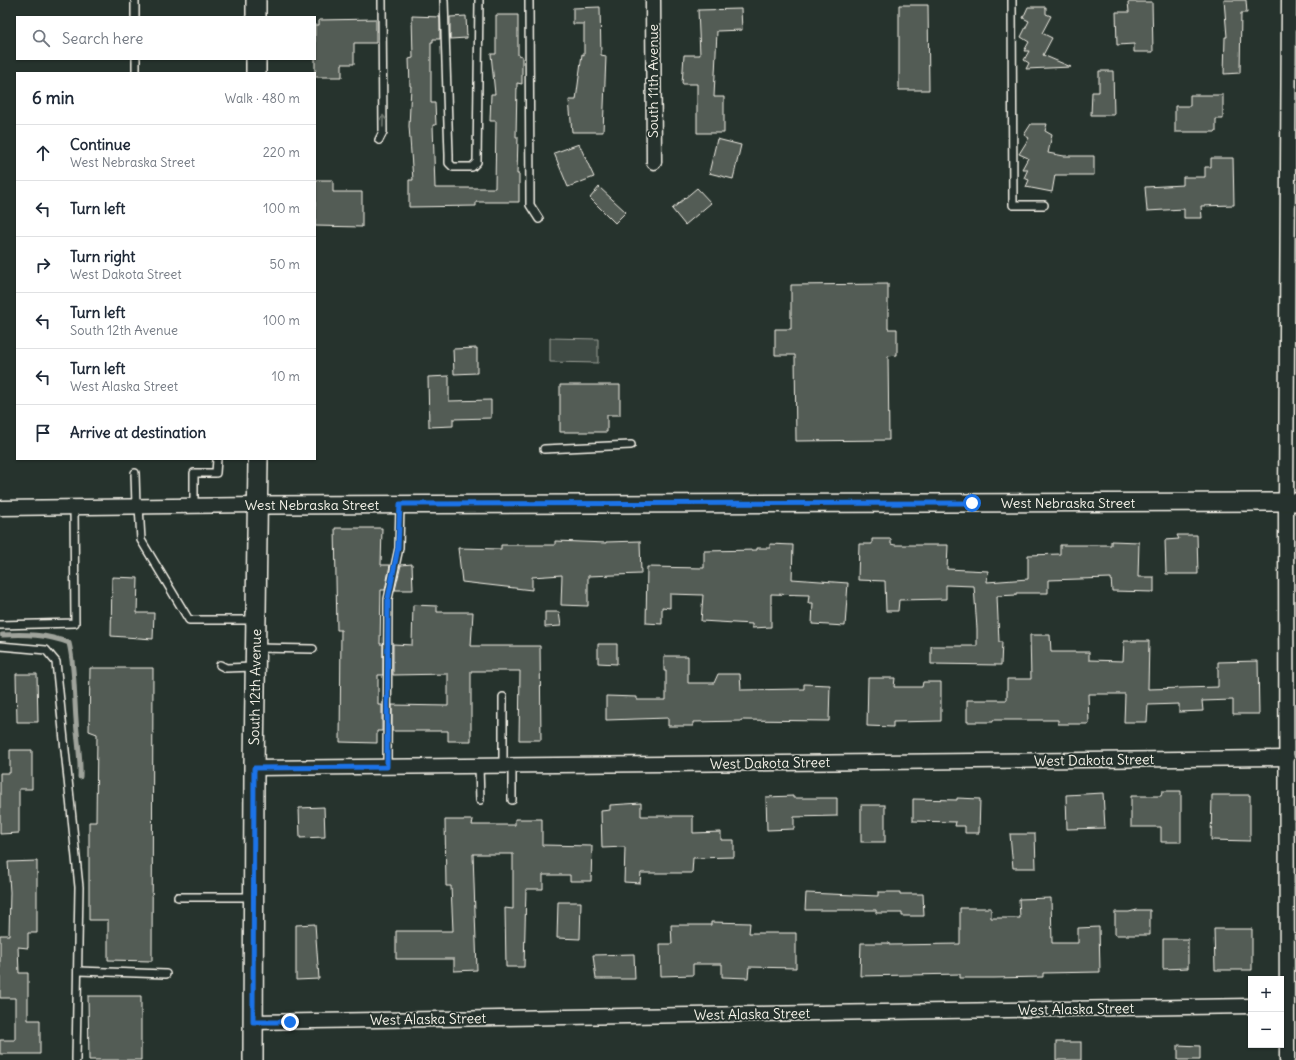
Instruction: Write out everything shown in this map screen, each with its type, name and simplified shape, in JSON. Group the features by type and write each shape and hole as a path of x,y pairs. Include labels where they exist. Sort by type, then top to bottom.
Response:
{"main road":[{"path":"256,0 256,16"},
{"path":"256,60 256,72"},
{"name":"South 12th Avenue","path":"253,1060 254,768 258,460"}],"street":[{"name":"South 11th Avenue","path":"653,0 654,162"},
{"path":"1286,1060 1284,1005 1291,502 1293,81 1289,0"},
{"name":"West Nebraska Street","path":"0,508 400,504 1291,502"},
{"name":"West Dakota Street","path":"254,768 1287,758"},
{"name":"West Alaska Street","path":"253,1022 1248,1006"}],"lane":[{"path":"135,0 135,16"},
{"path":"379,140 383,132 384,102 382,0"},
{"path":"444,0 450,163 453,166 472,167 477,162 479,0"},
{"path":"529,0 530,205 539,219"},
{"path":"1012,0 1014,205 1044,205"},
{"path":"136,60 136,72"},
{"path":"544,449 631,444"},
{"path":"194,506 194,473 216,473 217,460"},
{"path":"135,473 141,540 189,620 256,620"},
{"path":"387,767 388,599 398,548 400,504"},
{"path":"0,625 75,623 74,507"},
{"path":"0,646 46,650 56,662 79,887 76,1060"},
{"path":"220,665 226,668 255,657 313,649"},
{"path":"503,698 512,800"},
{"path":"479,766 480,800"},
{"path":"178,897 253,897"},
{"path":"78,971 166,974"}],"shaded area":[{"path":"550,338 598,339 598,363 550,362"}],"building":[{"path":"1224,0 1246,0 1247,13 1241,13 1240,73 1224,74 1225,37 1227,37"},
{"path":"1128,2 1152,2 1153,52 1134,52 1134,44 1117,45 1116,12 1129,12"},
{"path":"899,5 928,5 929,90 899,90"},
{"path":"600,7 601,55 606,56 603,132 572,132 569,100 576,100 582,54 584,55 584,24 573,24 573,8"},
{"path":"1028,7 1046,7 1046,14 1051,16 1042,33 1052,38 1043,55 1071,67 1026,69 1029,63 1024,60 1029,51 1024,51 1029,42 1021,37 1029,21 1023,18"},
{"path":"741,9 742,30 717,31 714,97 724,97 724,133 697,133 697,84 682,84 684,55 700,55 698,10"},
{"path":"496,15 518,15 518,55 522,56 522,84 517,83 516,137 518,137 517,174 519,174 519,202 476,202 476,206 409,207 409,180 413,180 409,126 411,86 409,59 413,58 412,16 440,17 440,39 433,39 433,42 431,42 431,103 435,103 436,125 433,125 435,188 495,188 496,121 490,121 491,94 495,94 491,54 496,54"},
{"path":"466,16 467,38 450,39 450,17"},
{"path":"376,19 376,43 354,43 354,64 342,64 342,77 316,77 316,25 319,25 319,20"},
{"path":"1099,71 1113,71 1114,115 1091,115 1092,92 1099,92"},
{"path":"1190,95 1223,95 1223,119 1216,119 1216,132 1175,132 1175,106 1190,106"},
{"path":"1031,124 1047,124 1045,131 1052,135 1048,153 1064,156 1094,156 1094,175 1055,175 1052,192 1026,187 1029,180 1024,178 1028,169 1022,169 1028,158 1019,154 1029,138 1024,135"},
{"path":"717,139 741,145 733,179 709,173"},
{"path":"579,144 594,177 568,187 554,153"},
{"path":"1211,158 1233,158 1234,205 1201,206 1202,218 1184,218 1184,209 1147,211 1145,187 1183,185 1183,177 1205,177 1205,167 1211,167"},
{"path":"316,180 333,180 333,192 362,192 362,227 316,226"},
{"path":"599,187 626,212 615,223 590,198"},
{"path":"697,188 711,203 685,225 672,209"},
{"path":"888,284 888,329 897,329 897,355 888,356 889,440 796,441 795,355 775,355 775,329 791,329 791,285"},
{"path":"477,348 477,373 454,374 453,349"},
{"path":"449,376 449,401 491,400 491,418 453,419 453,426 429,427 428,377"},
{"path":"560,385 620,385 620,415 607,415 607,432 560,432"},
{"path":"335,528 382,528 381,565 390,565 385,590 381,590 380,644 383,644 383,675 378,675 378,705 382,705 382,731 377,731 377,743 340,742 341,630 337,630"},
{"path":"1177,535 1197,535 1198,574 1166,574 1165,540 1179,539"},
{"path":"872,539 891,539 891,544 895,545 948,545 947,569 988,571 987,582 1028,579 1028,555 1060,554 1060,545 1111,545 1111,541 1139,542 1138,577 1154,577 1154,592 1112,591 1111,578 1048,580 1048,593 1016,593 1016,595 997,596 999,642 1002,642 1001,665 931,664 931,646 977,646 974,586 946,585 946,599 899,600 898,611 886,611 885,581 858,580 859,544 872,544"},
{"path":"555,541 606,543 640,541 641,574 588,576 588,606 561,605 562,575 532,577 532,590 462,582 458,548 501,549 501,545 555,545"},
{"path":"770,544 793,545 792,579 848,583 845,626 812,624 813,603 808,603 809,595 771,594 771,627 752,628 752,624 701,621 703,595 670,594 670,608 662,607 662,624 646,623 647,567 704,568 704,551 757,550 757,548 770,548"},
{"path":"412,564 413,590 395,590 401,565"},
{"path":"112,577 138,578 137,613 154,613 153,639 111,636"},
{"path":"413,605 437,606 437,612 473,612 471,646 540,646 541,740 519,740 520,671 471,671 471,741 448,741 448,731 392,731 392,705 448,706 448,674 393,675 393,644 412,645"},
{"path":"545,612 559,612 561,626 545,627"},
{"path":"1030,635 1050,635 1051,652 1089,652 1089,660 1123,661 1124,641 1149,641 1148,689 1218,687 1218,662 1258,661 1259,714 1233,714 1233,700 1202,701 1203,711 1179,712 1179,704 1148,705 1147,722 1124,722 1125,694 1088,694 1089,724 1058,724 1058,720 993,720 993,722 967,722 967,700 1007,700 1007,679 1031,679"},
{"path":"598,644 617,644 617,664 598,663"},
{"path":"664,656 688,656 688,683 714,683 718,674 740,674 741,690 804,689 804,684 830,685 829,721 741,720 693,722 693,726 668,726 668,718 606,720 606,696 637,697 637,700 666,700 666,671 664,671"},
{"path":"90,668 153,668 152,961 108,960 108,920 89,920 89,822 96,822 97,734 89,731"},
{"path":"16,674 37,674 38,722 17,722"},
{"path":"868,678 895,678 894,687 922,687 923,682 941,682 941,721 893,722 893,727 867,726"},
{"path":"10,750 32,750 32,789 19,789 19,833 0,834 0,773 10,773"},
{"path":"1162,791 1181,791 1181,842 1161,842 1161,827 1131,827 1131,796 1161,796"},
{"path":"1103,793 1105,828 1067,829 1066,795"},
{"path":"1212,795 1250,795 1250,841 1211,840"},
{"path":"793,796 793,798 837,798 837,816 794,817 794,829 767,830 766,797"},
{"path":"957,798 980,799 979,833 965,833 965,826 955,826 956,822 913,821 913,799 957,800"},
{"path":"641,803 641,816 693,816 693,833 721,832 721,840 734,840 734,857 693,858 692,873 641,873 640,883 624,882 625,847 602,848 601,811 610,810 610,805"},
{"path":"861,805 885,805 885,842 861,842"},
{"path":"324,807 325,837 300,838 299,808"},
{"path":"515,819 542,819 542,845 592,846 591,881 570,881 570,875 543,875 543,889 526,889 524,967 506,967 505,908 513,909 513,854 473,854 477,970 454,971 454,959 396,959 396,931 453,931 451,886 446,886 445,820 473,820 472,825 515,825"},
{"path":"1010,834 1035,834 1036,868 1013,868"},
{"path":"37,861 37,933 28,933 28,948 18,947 19,973 28,973 28,1020 40,1020 40,1054 0,1054 0,1040 15,1040 15,998 0,998 0,935 9,935 10,892 8,862"},
{"path":"878,892 923,894 924,916 902,916 902,913 876,913 876,910 805,910 806,893 878,896"},
{"path":"1051,898 1052,943 1078,943 1078,928 1099,927 1100,972 1043,973 1043,977 994,978 960,978 960,974 860,976 861,943 889,943 889,945 960,944 960,908 991,908 991,918 1020,918 1019,899"},
{"path":"558,902 581,902 580,939 557,938"},
{"path":"1137,910 1150,910 1150,935 1115,935 1115,912 1129,912"},
{"path":"711,922 750,923 749,933 796,933 796,968 749,967 748,978 722,977 722,964 693,964 693,975 661,976 660,944 672,944 671,925 711,925"},
{"path":"315,924 319,979 296,980 296,925"},
{"path":"1214,929 1252,929 1252,970 1215,970"},
{"path":"1163,939 1188,939 1188,968 1163,969"},
{"path":"634,954 635,979 596,979 593,955"},
{"path":"88,996 141,996 141,1060 89,1060"},
{"path":"1056,1042 1081,1042 1081,1060 1056,1060"},
{"path":"1178,1045 1200,1046 1200,1060 1178,1060"}],"waterway":[{"path":"2,635 36,635 69,643 73,671 80,777"}],"route":[{"path":"290,1022 253,1022 254,768 387,767 388,599 398,548 400,504 972,503"}]}
